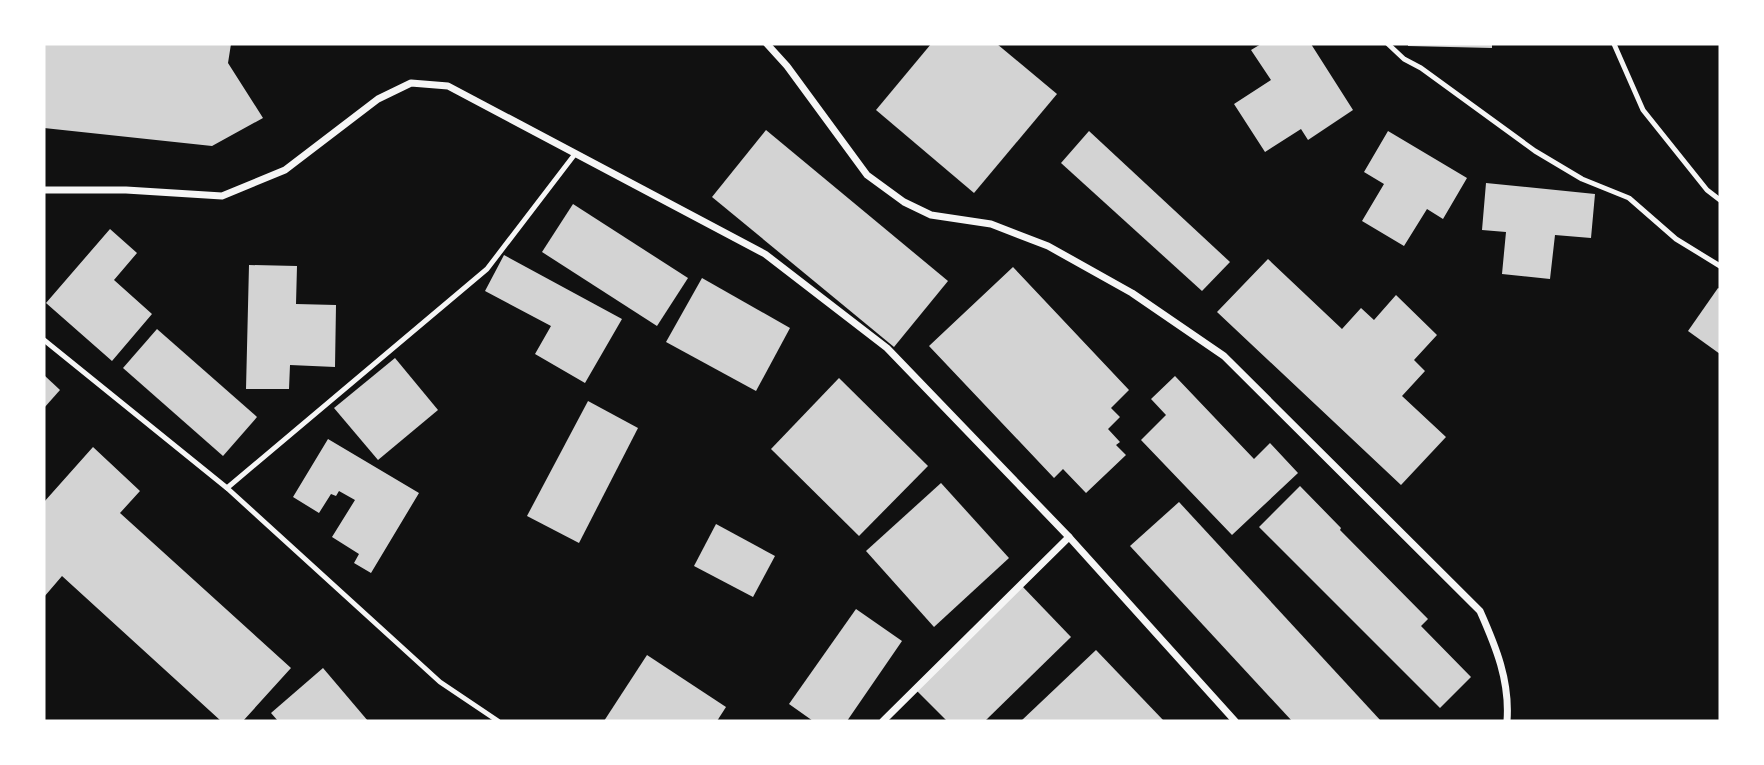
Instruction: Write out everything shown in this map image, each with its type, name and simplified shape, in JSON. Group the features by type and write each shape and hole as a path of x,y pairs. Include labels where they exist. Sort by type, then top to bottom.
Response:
{"street":[{"path":"767,44 787,66 867,175 904,202 931,215 991,224 1048,246 1132,293 1224,356 1480,611 1501,658 1508,703 1507,721"},
{"path":"44,190 126,190 222,196 285,170 378,99 411,83 448,86 765,254 887,348 1069,537 1235,721"},
{"path":"883,721 1069,537"}],"lane":[{"path":"1388,44 1404,59 1421,68 1535,151 1582,179 1629,198 1676,239 1720,266"},
{"path":"1614,44 1643,110 1707,190 1720,200"},
{"path":"227,488 487,269 575,154"},
{"path":"44,340 227,488 440,682 498,721"}],"building":[{"path":"44,44 231,44 228,63 263,118 212,146 44,128"},
{"path":"931,44 997,44 1057,94 974,193 876,110"},
{"path":"1261,44 1311,44 1353,110 1308,140 1301,129 1265,152 1234,104 1271,80 1251,50"},
{"path":"1492,44 1492,48 1408,46"},
{"path":"766,130 948,281 894,347 712,197"},
{"path":"1089,131 1230,262 1202,291 1061,163"},
{"path":"1388,131 1467,178 1443,219 1427,209 1404,246 1362,221 1384,184 1364,172"},
{"path":"1486,183 1595,194 1591,238 1555,235 1550,279 1502,274 1506,232 1482,230"},
{"path":"573,204 688,278 657,326 542,252"},
{"path":"110,229 137,253 114,280 152,314 112,361 46,303"},
{"path":"504,255 622,319 585,383 535,354 551,326 485,291"},
{"path":"1268,259 1342,329 1361,308 1374,320 1396,295 1437,335 1414,360 1425,371 1402,396 1446,437 1401,485 1217,312"},
{"path":"249,265 297,266 296,304 336,305 335,367 290,365 289,389 246,389"},
{"path":"1013,267 1129,390 1111,408 1120,417 1108,429 1120,442 1116,445 1126,455 1086,493 1063,469 1054,478 929,346"},
{"path":"702,278 790,328 756,391 666,342"},
{"path":"1718,288 1720,289 1720,354 1688,331"},
{"path":"157,329 257,417 223,456 123,368"},
{"path":"395,358 438,410 378,460 334,408"},
{"path":"44,375 60,390 44,408"},
{"path":"1175,376 1254,459 1270,443 1298,473 1232,535 1141,440 1166,415 1151,399"},
{"path":"839,378 928,466 859,536 771,449"},
{"path":"588,401 638,428 579,543 527,516"},
{"path":"328,439 419,493 371,573 354,563 359,554 332,537 355,500 339,491 336,496 331,494 319,513 293,497"},
{"path":"93,447 140,491 120,513 291,668 243,721 221,721 62,576 44,597 44,502"},
{"path":"941,483 1009,558 934,627 866,551"},
{"path":"1300,486 1428,619 1421,626 1471,677 1440,708 1259,527"},
{"path":"1179,502 1381,721 1292,721 1130,546"},
{"path":"716,524 775,556 753,597 694,566"},
{"path":"1022,586 1071,637 985,721 947,721 916,690"},
{"path":"856,609 902,641 847,721 813,721 789,704"},
{"path":"1096,650 1164,721 1021,721"},
{"path":"647,655 726,707 717,721 604,721"},
{"path":"323,668 368,721 278,721 271,713"}]}
